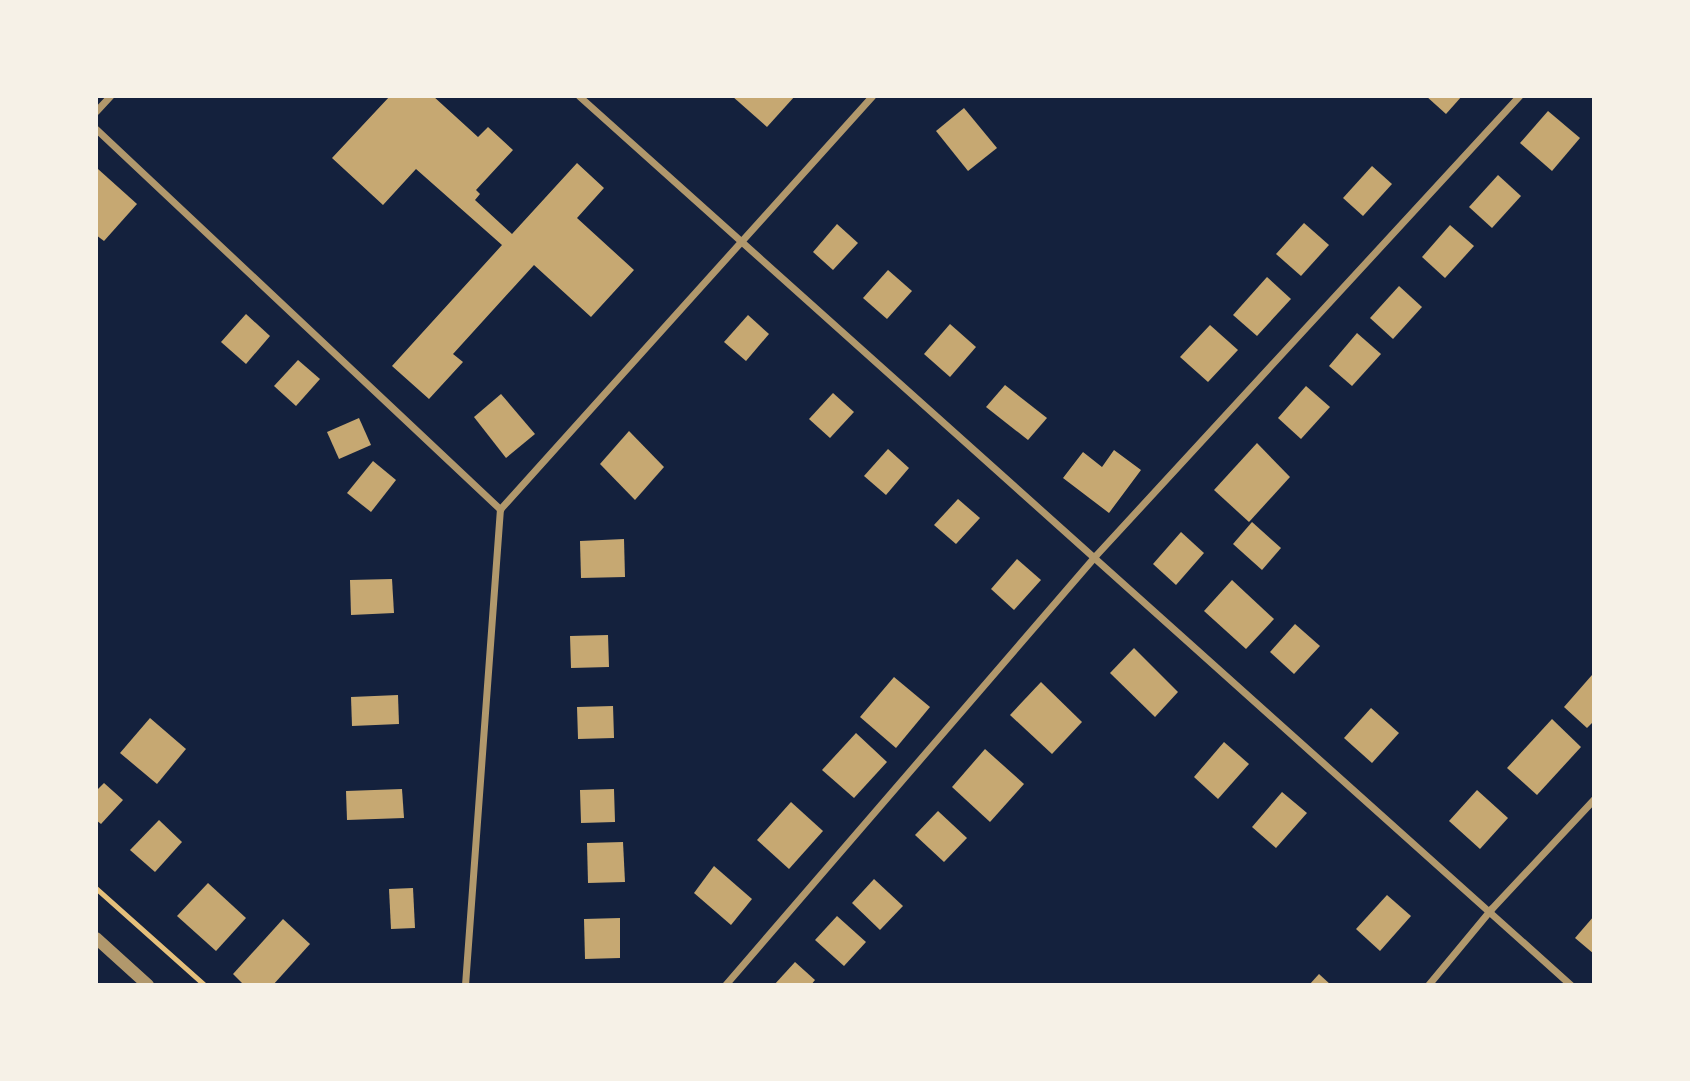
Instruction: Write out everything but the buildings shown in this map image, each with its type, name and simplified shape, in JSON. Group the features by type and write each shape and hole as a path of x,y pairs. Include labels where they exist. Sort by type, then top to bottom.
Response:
{"street":[{"path":"96,111 110,96"},
{"path":"579,96 1491,909 1572,985"},
{"path":"465,985 500,509 872,96"},
{"path":"725,985 1095,556 1519,96"},
{"path":"96,129 500,509"},
{"path":"1429,985 1491,909 1594,799"},
{"path":"96,938 148,985"}],"path":[{"path":"96,888 205,985"}]}
